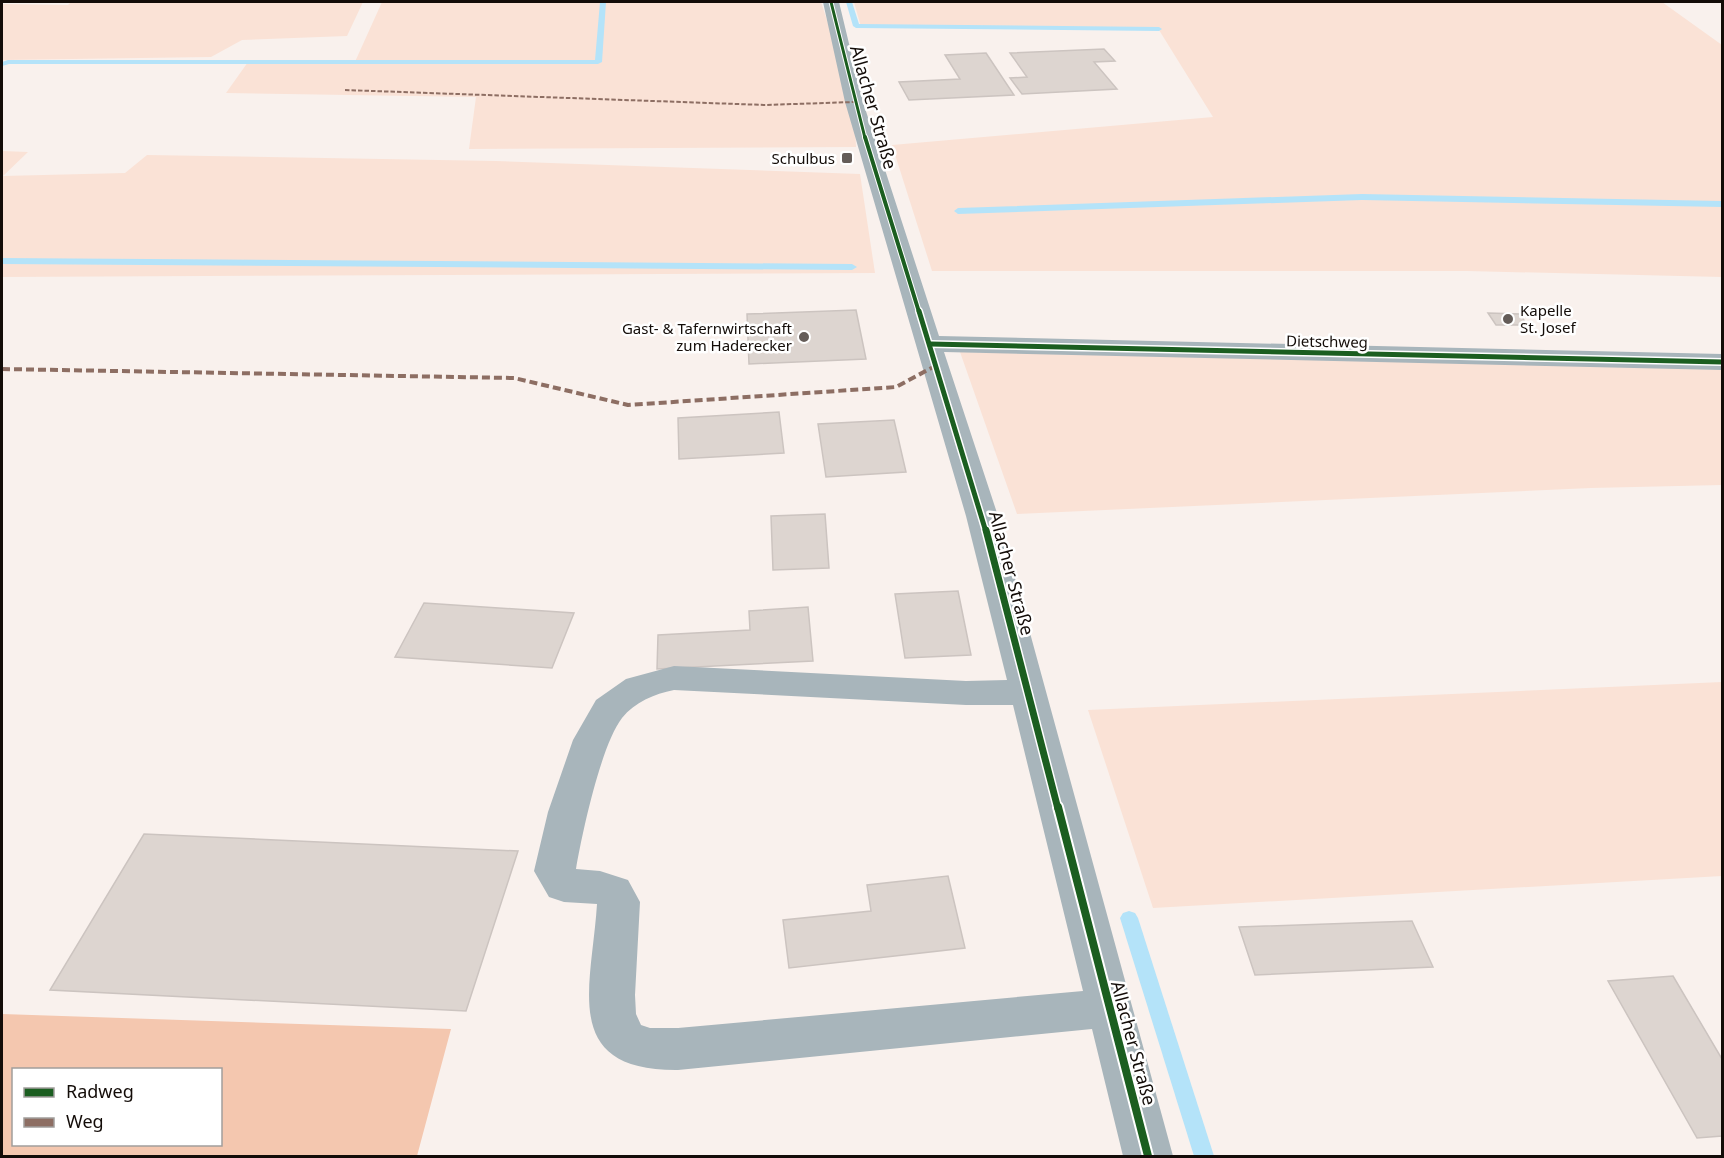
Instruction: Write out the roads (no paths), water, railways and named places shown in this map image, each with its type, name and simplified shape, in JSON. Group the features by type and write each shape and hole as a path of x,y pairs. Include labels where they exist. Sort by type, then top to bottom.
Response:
{"street":[{"name":"Allacher Straße","path":"831,2 854,102 931,344 982,516 1148,1156"},
{"name":"Dietschweg","path":"931,344 1722,362"},
{"path":"1028,692 966,693 674,678 653,681 629,692 608,711 588,751 557,849 555,871 564,885 607,890 613,892 619,902 611,1006 614,1027 623,1039 644,1048 678,1049 1110,1008"}],"waterway":[{"path":"2,64 8,62 598,62 603,2"},
{"path":"849,2 856,26 1159,29"},
{"path":"958,211 1362,197 1722,204"},
{"path":"2,261 852,267"},
{"path":"1129,918 1204,1156"}],"place":[{"name":"Schulbus","path":"847,158"},
{"name":"Kapelle St. Josef","path":"1508,319"},
{"name":"Gast- & Tafernwirtschaft zum Haderecker","path":"804,337"}]}
